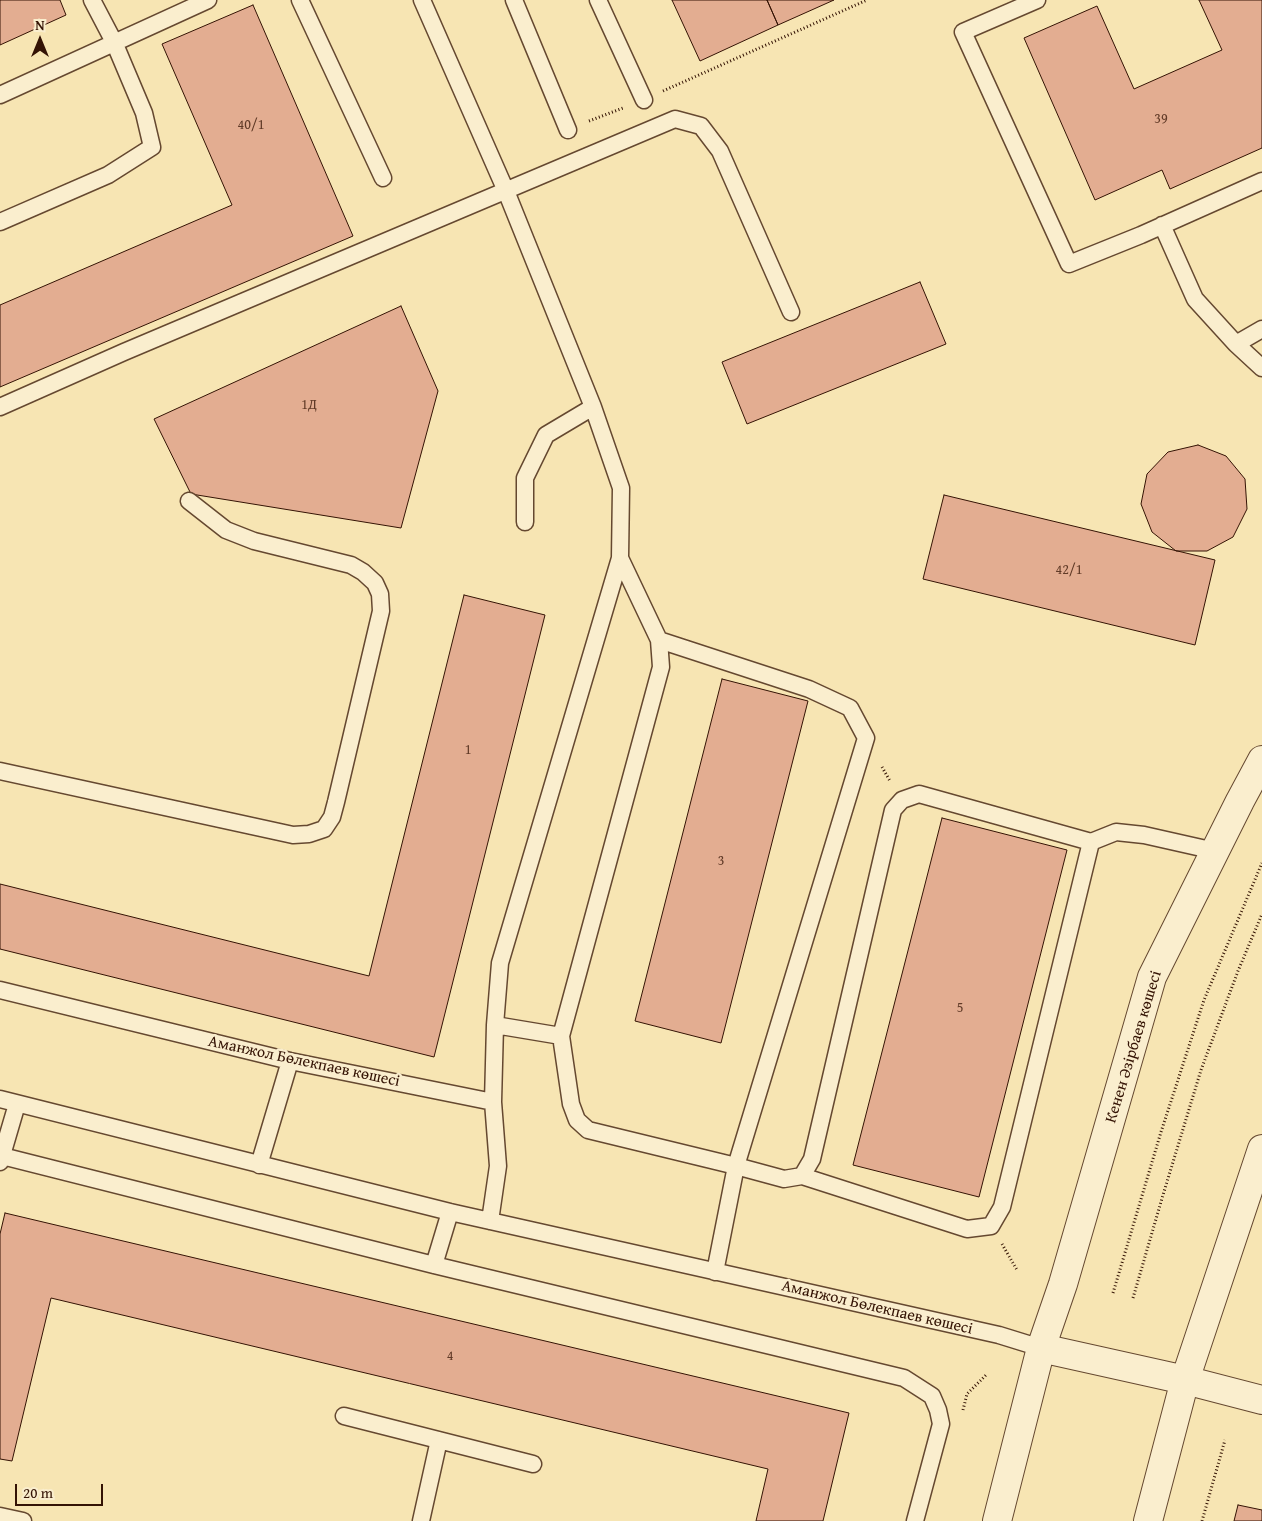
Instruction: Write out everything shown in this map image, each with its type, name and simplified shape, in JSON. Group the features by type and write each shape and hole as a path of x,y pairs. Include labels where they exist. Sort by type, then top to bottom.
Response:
{"street":[{"name":"Кенен Әзірбаев көшесі","path":"997,1521 1041,1348 1063,1284 1152,977 1262,760"},
{"path":"1148,1521 1185,1380 1262,1149"},
{"name":"Аманжол Бөлекпаев көшесі","path":"1041,1348 1185,1380 1262,1400"}],"lane":[{"path":"0,222 108,175 152,147 144,113 114,42 92,0"},
{"path":"0,95 208,0"},
{"path":"300,0 383,178"},
{"path":"422,0 506,191 593,406 621,488 620,558 500,963 492,1102 498,1166 490,1221"},
{"path":"514,0 568,130"},
{"path":"598,0 644,100"},
{"path":"1036,0 963,32 1069,264 1141,235 1262,181"},
{"path":"0,407 124,352 675,119 701,126 720,151 791,312"},
{"path":"1162,225 1195,299 1236,344 1262,368"},
{"path":"1236,344 1262,329"},
{"path":"525,522 525,478 546,435 593,406"},
{"path":"0,771 293,835 309,834 324,829 332,817 336,802 381,611 380,594 376,583 351,565 254,540 226,530 189,501"},
{"path":"620,558 659,640 661,667 561,1036 571,1104 577,1120 588,1130 784,1179 802,1176 967,1229 991,1226 1002,1208 1091,842"},
{"path":"659,640 809,689 850,708 866,738 736,1166 715,1272"},
{"path":"802,1176 812,1159 893,810 902,800 919,794 1091,842 1116,832 1144,835 1215,851"},
{"name":"Аманжол Бөлекпаев көшесі","path":"0,990 290,1061 492,1102"},
{"path":"495,1025 561,1036"},
{"path":"259,1165 290,1061"},
{"name":"Аманжол Бөлекпаев көшесі","path":"0,1099 450,1212 999,1335 1041,1348"},
{"path":"17,1104 1,1159 904,1378 932,1396 941,1424 915,1521"},
{"path":"434,1265 450,1212"},
{"path":"344,1416 533,1464"},
{"path":"421,1521 439,1440"},
{"path":"0,1516 23,1521"}],"path":[{"path":"568,130 644,100 867,0"},
{"path":"866,738 902,800"},
{"path":"1113,1294 1161,1132 1204,1000 1262,863"},
{"path":"1134,1298 1162,1195 1201,1070 1238,971 1262,914"},
{"path":"991,1226 1017,1270"},
{"path":"1202,1521 1225,1440"}],"building":[{"path":"0,0 60,0 66,15 0,45"},
{"path":"672,0 767,0 778,25 700,61"},
{"path":"767,0 834,0 778,25"},
{"path":"1199,0 1262,0 1262,148 1170,189 1162,170 1095,200 1024,38 1097,6 1134,89 1222,50"},
{"path":"253,5 353,236 0,387 0,305 232,205 162,44"},
{"path":"920,282 946,344 747,424 722,362"},
{"path":"401,306 438,391 401,528 191,494 154,419"},
{"path":"1198,445 1226,456 1245,479 1247,509 1233,537 1207,551 1176,551 1152,532 1141,504 1147,474 1168,452"},
{"path":"944,495 1215,560 1195,645 923,579"},
{"path":"464,595 545,615 434,1057 0,949 0,884 369,976"},
{"path":"722,679 808,701 721,1043 635,1021"},
{"path":"942,818 1067,850 979,1197 853,1165"},
{"path":"5,1213 849,1413 823,1521 756,1521 768,1469 51,1298 12,1461 0,1459 0,1234"},
{"path":"1238,1505 1262,1510 1262,1521 1234,1521"}]}
